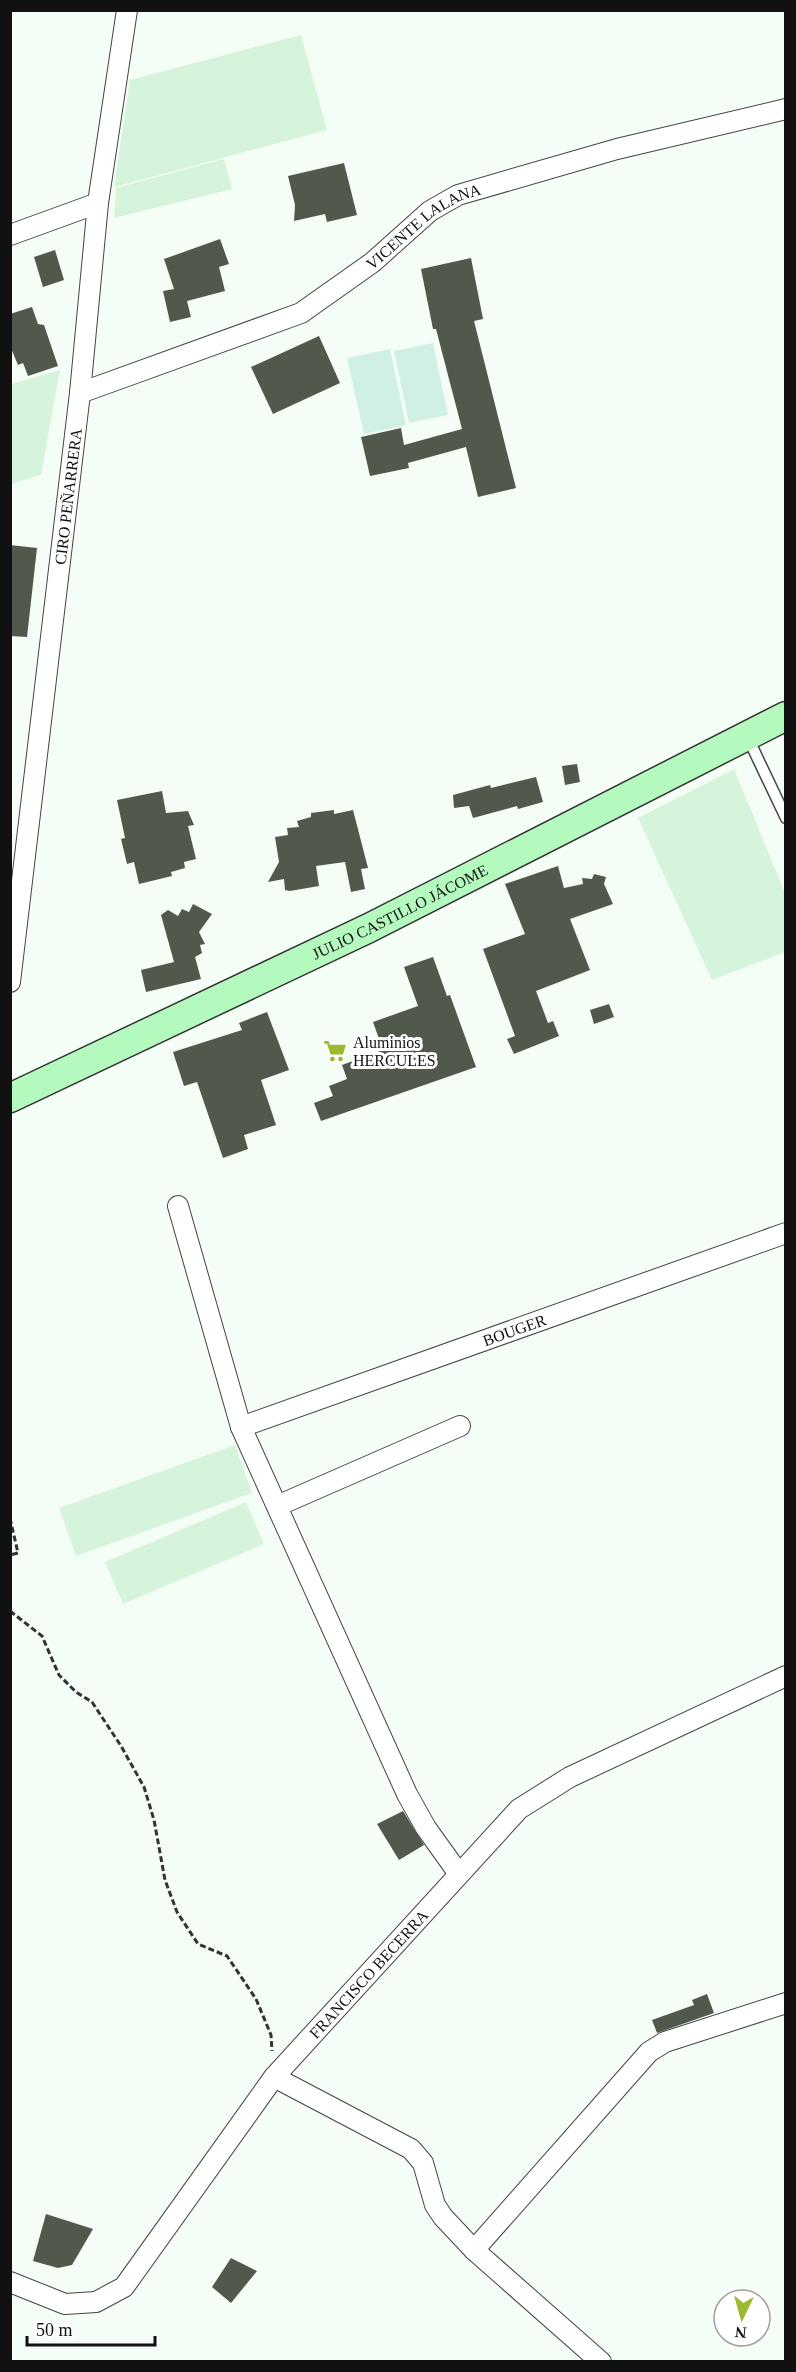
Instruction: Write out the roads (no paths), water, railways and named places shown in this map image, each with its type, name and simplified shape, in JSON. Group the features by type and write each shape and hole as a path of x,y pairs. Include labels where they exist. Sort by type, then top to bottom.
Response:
{"main road":[{"name":"JULIO CASTILLO JÁCOME","path":"10,1098 369,928 786,716"}],"street":[{"name":"CIRO PEÑARRERA","path":"10,982 13,937 80,393 98,203 127,10"},
{"name":"VICENTE LALANA","path":"80,393 301,313 373,262 430,211 458,195 617,149 786,109"},
{"path":"10,235 98,203"},
{"path":"178,1206 241,1427 407,1794 426,1828 459,1874"},
{"name":"BOUGER","path":"241,1427 786,1233"},
{"path":"277,1506 460,1426"},
{"name":"FRANCISCO BECERRA","path":"10,2282 65,2304 96,2302 124,2287 274,2077 519,1809 570,1777 786,1676"},
{"path":"474,2250 649,2052 665,2042 786,2003"},
{"path":"274,2077 411,2149 423,2163 435,2205 443,2217 474,2250 601,2361"}],"lane":[{"path":"747,735 786,818"}],"place":[{"name":"Aluminios HERCULES","path":"335,1051"}]}
